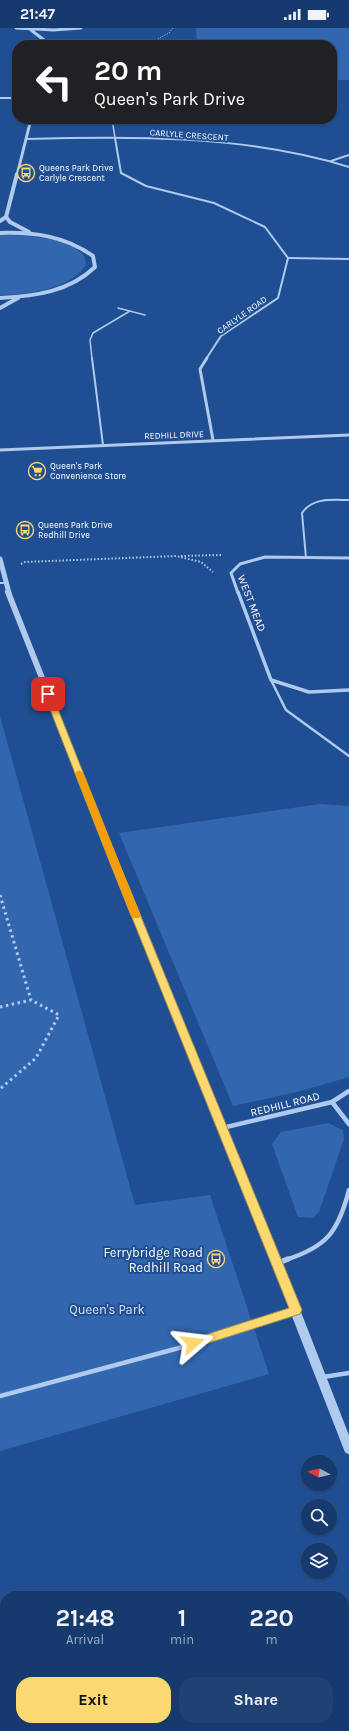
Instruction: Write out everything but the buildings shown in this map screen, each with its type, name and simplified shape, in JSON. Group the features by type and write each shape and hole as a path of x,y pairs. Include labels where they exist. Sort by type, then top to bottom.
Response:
{"street":[{"path":"16,28 81,28"},
{"path":"28,29 39,35 44,40 48,38"},
{"path":"54,34 66,29"},
{"path":"0,98 12,98"},
{"path":"0,221 6,217 30,124"},
{"path":"115,138 121,173 146,186 214,203 265,227 288,258 349,259"},
{"name":"CARLYLE CRESCENT","path":"26,139 115,138 164,140 250,147 331,161 349,167"},
{"path":"331,161 349,155"},
{"path":"6,217 10,222 20,228 36,234"},
{"path":"0,233 36,234 62,239 82,247 93,256 95,267 86,277 68,286 20,297 0,298"},
{"name":"CARLYLE ROAD","path":"213,440 200,369 221,336 278,298 288,258"},
{"path":"0,308 20,297"},
{"name":"REDHILL DRIVE","path":"0,450 349,435"},
{"name":"WEST MEAD","path":"271,680 231,573 240,564 265,557 349,558"},
{"path":"0,559 3,580 108,849 278,1263 349,1449"},
{"path":"271,680 309,692 349,690"},
{"name":"REDHILL ROAD","path":"222,1128 332,1102 349,1091"},
{"path":"332,1102 349,1124"},
{"path":"278,1263 311,1251 330,1235 342,1214 349,1190"}],"lane":[{"path":"113,124 115,138"},
{"path":"118,308 145,315"},
{"path":"103,445 90,340 93,333 130,311"},
{"path":"306,558 302,514 305,507 312,502 349,500"},
{"path":"271,680 286,710 349,756"},
{"path":"0,1396 179,1348 296,1310"},
{"path":"322,1377 349,1373"}],"path":[{"path":"156,40 169,33 173,28"},
{"path":"3,580 25,562 176,556 200,562 210,572 231,573"},
{"path":"0,895 31,1000"},
{"path":"0,1007 31,1000 60,1015 36,1058 0,1089"}],"green space":[{"path":"196,28 349,28 349,80 337,80 337,40 197,40"},
{"path":"0,235 45,238 57,241 77,250 84,256 86,265 79,273 59,285 35,292 0,295"},
{"name":"Queen's Park","path":"0,716 135,1205 210,1195 269,1374 0,1451"},
{"path":"320,804 349,806 349,1077 297,1092 233,1106 119,833"},
{"path":"328,1123 343,1130 344,1139 319,1212 313,1218 298,1217 272,1144 281,1132"}],"slow traffic":[{"path":"79,773 108,849 136,916"}],"place":[{"name":"Queens Park Drive Carlyle Crescent","path":"26,173"},
{"name":"Queen's Park Convenience Store","path":"37,471"},
{"name":"Queens Park Drive Redhill Drive","path":"25,530"},
{"name":"Ferrybridge Road Redhill Road","path":"216,1259"}],"route":[{"path":"48,694 114,863 296,1310 193,1343"}]}
